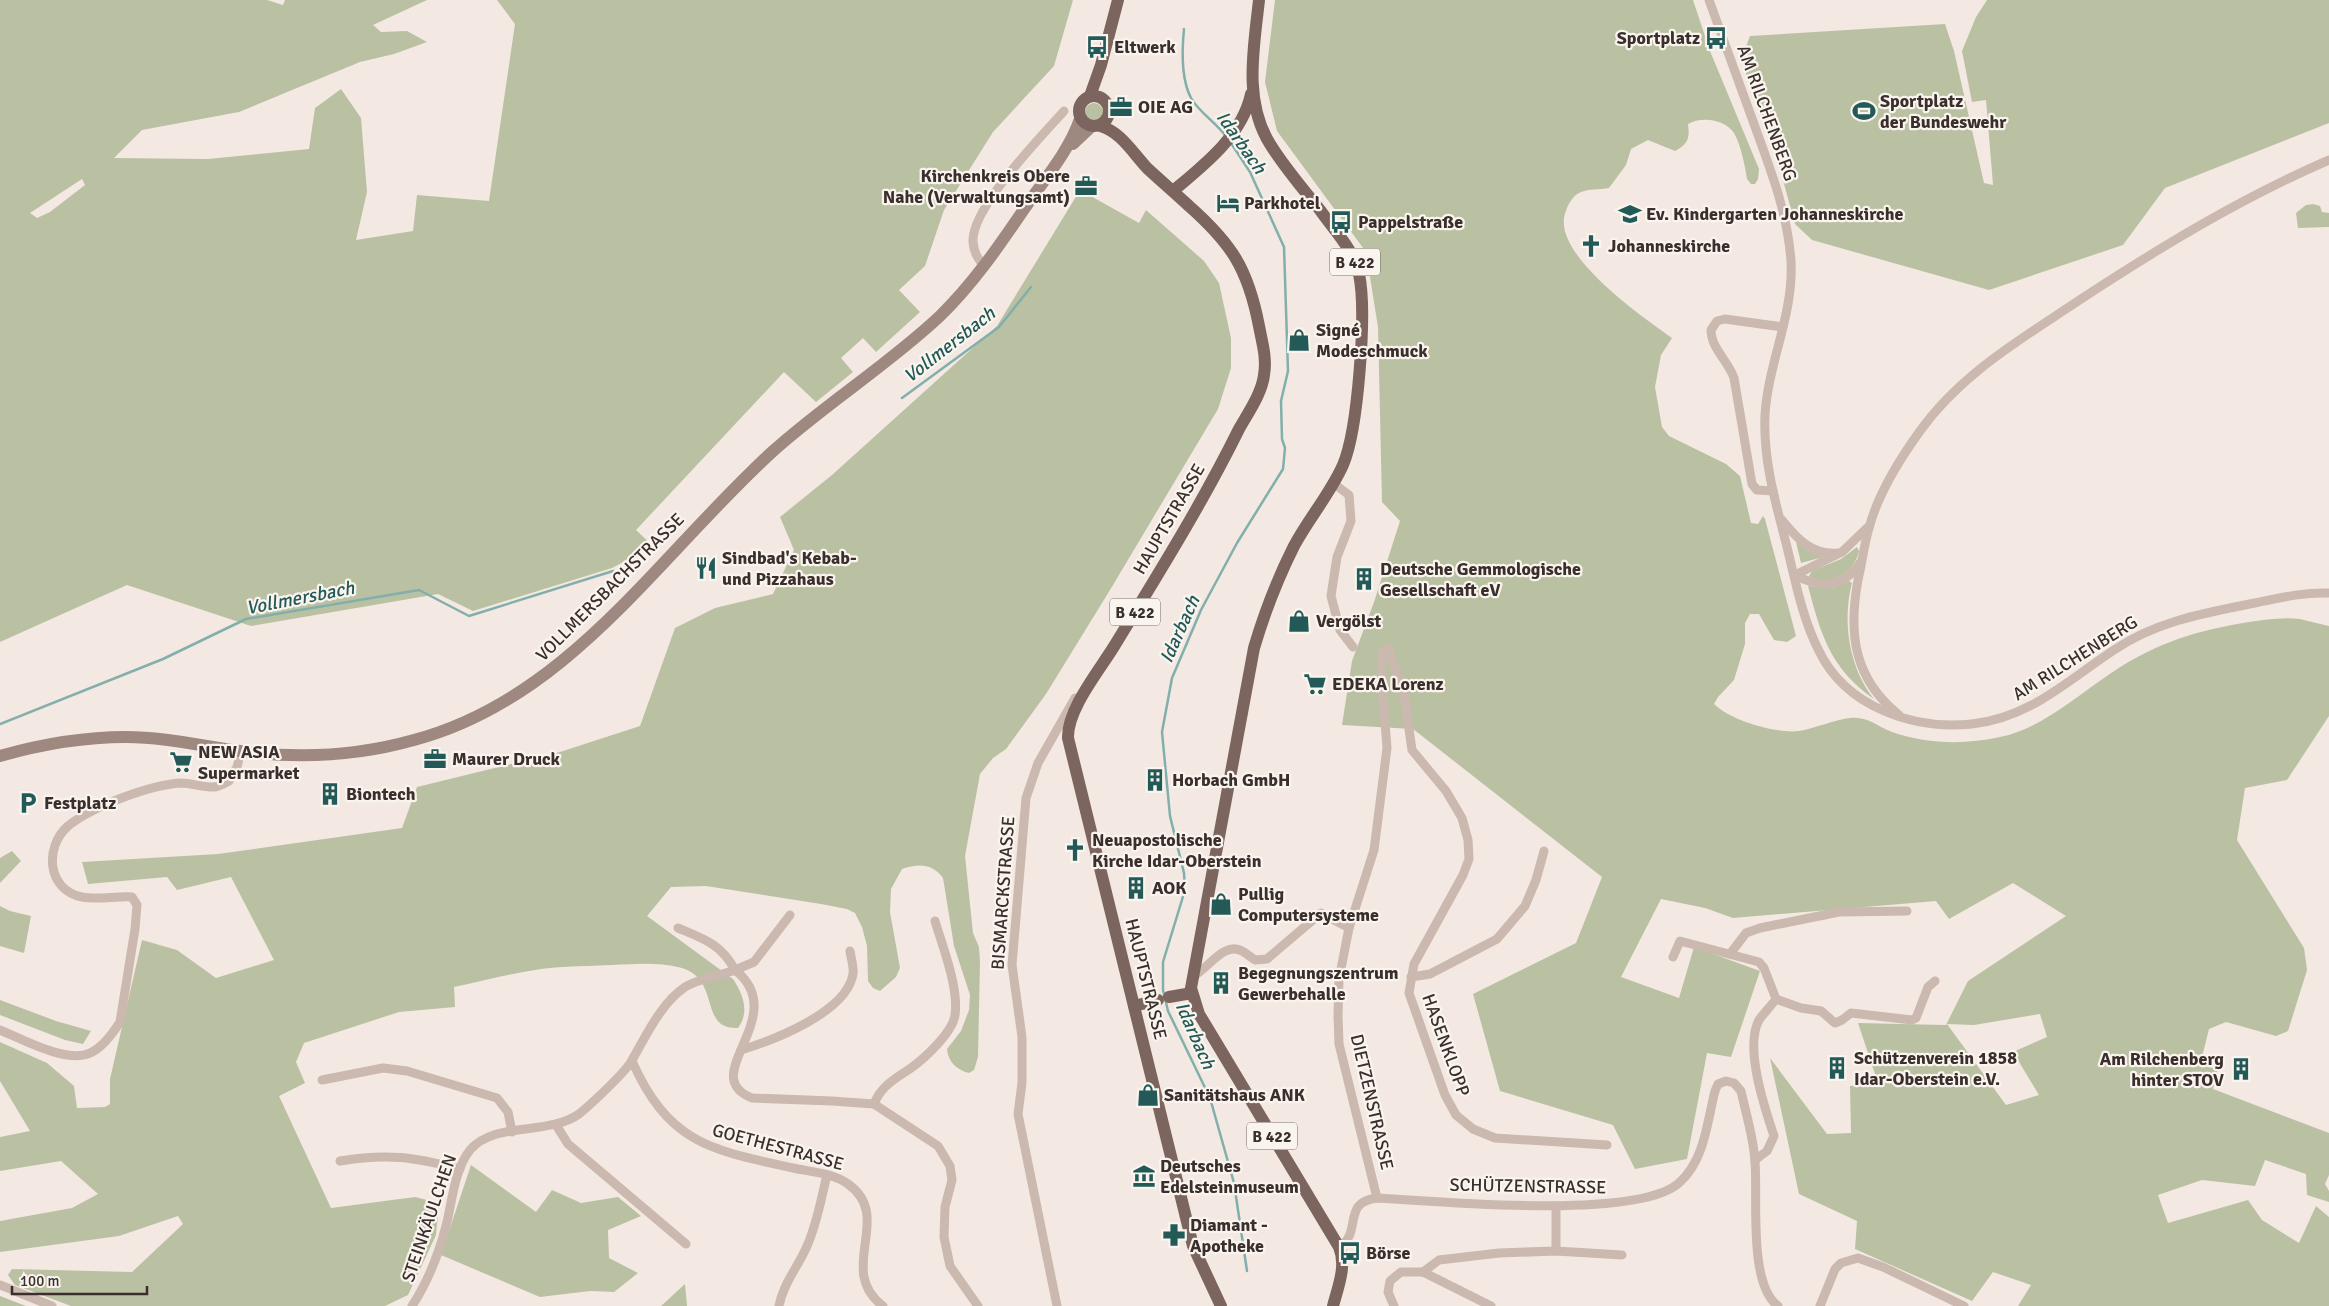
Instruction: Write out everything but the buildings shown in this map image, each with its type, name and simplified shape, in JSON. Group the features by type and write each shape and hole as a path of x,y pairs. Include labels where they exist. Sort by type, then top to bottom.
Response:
{"main road":[{"name":"B 422","path":"1095,126 1080,119 1080,105 1090,96 1101,65 1118,0"},
{"name":"B 422","path":"1173,191 1227,139 1243,120 1252,89 1259,0"},
{"name":"B 422","path":"1101,65 1102,88 1109,113"},
{"name":"B 422","path":"1252,89 1256,110 1269,143"},
{"path":"1090,96 1096,96 1105,100"},
{"path":"1095,126 1105,122 1109,113"},
{"name":"HAUPTSTRASSE","path":"1109,113 1124,132 1134,152"},
{"name":"VOLLMERSBACHSTRASSE","path":"0,756 58,741 128,737 164,739 241,751 298,756 353,754 415,740 455,727 504,702 542,679 576,650 633,594 740,482 776,449 940,316 984,266 1060,159 1080,119"},
{"name":"B 422","path":"1243,120 1269,143 1340,237 1355,260 1359,273 1362,332 1352,433 1346,457 1333,483 1294,547 1261,624 1254,648 1192,976 1192,993 1199,1014 1339,1247 1343,1258 1343,1269 1333,1306"},
{"name":"VOLLMERSBACHSTRASSE","path":"1060,159 1095,126"},
{"name":"HAUPTSTRASSE","path":"1095,126 1111,130 1221,235 1244,272 1258,318 1264,354 1264,375 1233,441 1160,572 1070,718 1068,738 1193,1246 1222,1306"},
{"path":"1134,1006 1192,993"}],"street":[{"name":"AM RILCHENBERG","path":"1709,0 1782,204 1791,262 1789,298 1770,381 1765,414 1766,447 1773,491 1810,631 1818,650 1832,672 1866,702 1903,718 1955,725 1980,723 2020,712 2051,696 2115,649 2157,626 2196,615 2284,597 2329,593"},
{"path":"984,266 976,256 973,241 977,224 989,200 1019,162 1064,111"},
{"path":"1903,718 1877,695 1858,657 1855,634 1856,598 1869,526 1882,496 1906,451 1935,411 1973,373 2003,351 2169,242 2254,195 2329,160"},
{"path":"1773,491 1757,490 1752,484 1748,470 1734,378 1713,343 1711,330 1717,321 1725,319 1783,327"},
{"path":"1333,483 1349,495 1351,521 1337,557 1331,596 1340,630 1353,647"},
{"path":"1780,518 1807,546 1826,552 1842,552"},
{"path":"1795,575 1842,552 1869,526"},
{"path":"1795,575 1811,583 1830,585 1847,578 1862,561"},
{"name":"HASENKLOPP","path":"1387,748 1382,685 1382,652 1388,648 1404,694 1412,750 1446,791 1462,818 1468,840 1469,859 1463,875 1414,964 1409,993 1445,1095 1456,1115 1473,1129 1495,1138 1607,1145"},
{"name":"BISMARCKSTRASSE","path":"1057,1306 1018,1114 1022,1084 1022,1038 1012,965 1026,798 1038,763 1078,691 1094,679"},
{"name":"DIETZENSTRASSE","path":"1377,1198 1339,1044 1339,979 1349,928 1374,850 1387,748"},
{"path":"0,1030 60,1055 90,1054 112,1035 120,1022 137,905 132,897 82,897 70,892 59,882 52,867 52,854 55,842 69,825 125,796 179,783 214,787 229,781 237,767 241,751"},
{"name":"HASENKLOPP","path":"1411,976 1430,974 1497,939 1525,906 1536,880 1544,851"},
{"path":"1730,954 1746,933 1760,928 1839,912 1907,911"},
{"path":"1192,976 1203,971 1218,955 1229,948 1241,950 1255,960 1267,959 1321,913 1349,928"},
{"name":"STEINKÄULCHEN","path":"412,1306 424,1285 438,1249 460,1170 466,1156 476,1144 494,1136 556,1125 580,1113 632,1061 638,1048 664,1009 683,989 693,983 754,962 790,915"},
{"path":"874,1104 883,1088 923,1059 948,1032 956,1017 954,994 935,921"},
{"path":"678,928 706,940 726,954 735,970 752,987 755,997 753,1016 732,1074 735,1086 745,1096 752,1098 832,1100 874,1104 938,1146 950,1166 952,1180 945,1207 944,1237 950,1266 978,1306"},
{"path":"1673,957 1680,941 1759,962 1764,968 1776,999 1801,1008 1821,1011 1835,1022 1842,1020 1851,1013 1912,1020 1916,1018 1928,987 1936,981"},
{"path":"741,1050 760,1044 826,1012 833,1006 849,987 853,973 850,951"},
{"path":"1776,999 1758,1021 1754,1044 1758,1086 1774,1136 1767,1151 1755,1160 1758,1266 1763,1284 1776,1305"},
{"name":"GOETHESTRASSE","path":"632,1061 648,1094 662,1114 702,1144 742,1156 827,1175 848,1184 862,1197 867,1215 863,1267 864,1285 873,1298 884,1306"},
{"path":"322,1080 384,1068 407,1071 497,1098 508,1112 512,1132"},
{"name":"SCHÜTZENSTRASSE","path":"1339,1247 1348,1238 1358,1204 1364,1200 1377,1198 1556,1206 1614,1203 1666,1192 1679,1183 1693,1168 1698,1156 1714,1091 1718,1084 1726,1081 1734,1083 1741,1091 1755,1160"},
{"path":"556,1125 568,1144 686,1244"},
{"path":"340,1162 372,1156 410,1157 460,1170"},
{"path":"779,1306 784,1288 813,1233 827,1175"},
{"path":"1556,1206 1556,1251"},
{"path":"1423,1272 1439,1260 1499,1253 1556,1251 1622,1254"},
{"path":"1820,1306 1835,1269 1841,1263 1858,1258 1883,1267 1964,1306"},
{"path":"1394,1306 1388,1292 1390,1281 1401,1272 1423,1272 1491,1306"},
{"path":"0,1285 52,1306"}],"green space":[{"path":"0,0 267,0 283,5 285,0 427,0 373,25 381,32 407,31 427,42 394,54 360,62 239,112 142,130 114,158 208,159 309,149 315,108 341,89 361,118 367,192 356,240 413,231 417,195 489,201 515,24 497,0 1073,0 1054,66 993,132 944,210 925,266 899,290 920,312 876,352 863,338 841,358 853,372 816,402 784,372 636,530 653,546 612,568 473,611 438,594 251,626 127,585 0,642","holes":["82,179 85,185 50,212 37,218 30,213"]},
{"path":"1275,0 1693,0 1710,51 1759,169 1758,179 1755,184 1751,184 1747,179 1739,143 1730,128 1712,120 1699,120 1688,124 1689,133 1687,140 1683,146 1675,151 1648,140 1631,149 1626,165 1609,188 1583,191 1573,198 1566,211 1564,227 1571,245 1584,264 1621,300 1672,338 1661,355 1655,387 1662,427 1669,436 1726,464 1740,476 1751,523 1758,524 1763,516 1765,519 1796,636 1787,642 1774,640 1759,614 1750,614 1745,623 1745,644 1734,680 1714,704 1721,710 1754,725 1778,730 1799,731 1837,720 1862,718 1892,732 1919,739 1946,742 1986,740 2014,733 2042,721 2137,657 2187,636 2257,621 2293,618 2329,626 2329,716 2287,780 2245,788 2237,840 2304,948 2307,970 2288,1031 2276,1036 2226,1022 2209,1029 2200,1065 2218,1069 2213,1089 2329,1133 2329,1175 2325,1184 2329,1191 2329,1202 2307,1195 2306,1174 2265,1160 2255,1186 2202,1180 2158,1195 2168,1223 2248,1200 2262,1220 2299,1243 2316,1206 2329,1217 2329,1306 2018,1306 2031,1285 1993,1272 1972,1301 1855,1249 1857,1221 1799,1194 1770,1058 1827,1134 1851,1133 1850,1086 1878,1083 1858,1023 1946,1025 1968,981 2066,916 2013,883 1949,919 1936,901 1733,918 1705,908 1661,899 1621,977 1679,998 1694,947 1760,971 1731,1057 1707,1053 1687,1159 1635,1169 1613,1125 1500,1091 1473,994 1576,943 1602,877 1413,729 1342,725 1352,661 1374,602 1400,521 1382,502 1378,327 1366,252 1277,131 1265,82","holes":["2040,1014 2047,1037 2013,1052 2039,1095 2006,1105 1947,1024 1974,1025"]},
{"path":"1987,0 2329,0 2329,123 2165,188 2123,245 1989,290 1812,240 1795,224 1778,162 1741,60 1750,36 1945,24 1954,51 1984,183 1993,185 1986,100 1972,102 1962,51 1976,17"},
{"path":"1094,103 1100,106 1103,112 1100,118 1094,121 1088,118 1085,112 1088,106"},
{"path":"1080,190 1139,223 1146,210 1204,261 1219,283 1231,338 1231,368 1218,409 1046,694 1006,749 993,758 980,774 965,856 973,933 979,947 980,961 978,1057 974,1070 969,1073 954,1065 949,1058 947,1049 961,1031 969,1010 970,995 954,946 943,878 935,870 925,866 902,869 891,889 890,912 900,968 896,977 880,991 873,988 868,981 867,946 862,927 855,913 847,909 706,886 671,887 647,916 733,979 744,1003 744,1016 738,1028 725,1026 718,1021 701,981 692,973 670,965 638,964 541,969 454,987 455,1007 399,1012 304,1043 296,1062 305,1083 279,1096 331,1208 415,1197 439,1203 436,1235 408,1295 385,1306 71,1306 15,1285 8,1275 12,1269 132,1272 183,1224 178,1216 119,1236 0,1252 0,1221 72,1208 98,1194 61,1161 0,1171 0,1137 30,1131 0,1081 0,1042 47,1063 74,1086 77,1108 105,1107 110,1104 110,1079 142,940 177,950 216,978 274,960 231,877 177,890 167,877 88,884 82,862 218,854 402,828 417,787 560,752 640,726 675,628 715,608 773,594 794,550 780,517 832,475 997,326"},
{"path":"2306,205 2320,206 2322,212 2329,213 2329,227 2298,228 2296,213"},
{"path":"1796,542 1808,551 1827,556 1801,563"},
{"path":"1857,547 1859,551 1857,559 1847,572 1833,579 1825,580 1809,576 1812,571 1841,559"},
{"path":"1849,581 1852,583 1849,598 1848,628 1853,659 1865,687 1874,699 1859,687 1837,663 1823,635 1808,586 1832,588"},
{"path":"12,851 21,861 0,883 0,858"},
{"path":"0,906 10,911 31,916 24,953 0,946"},
{"path":"0,1000 56,1021 91,1031 83,1044 65,1040 0,1015"},
{"path":"471,1165 536,1212 552,1190 581,1203 618,1197 641,1216 608,1230 609,1258 638,1273 614,1292 590,1291 540,1297 441,1255"},
{"path":"685,1284 687,1306 661,1306"},
{"path":"0,1296 26,1306 0,1306"}],"waterway":[{"name":"Idarbach","path":"1184,29 1183,64 1185,82 1191,98 1198,108 1225,135"},
{"name":"Idarbach","path":"1231,143 1250,172 1284,247 1288,371 1281,401 1282,439 1285,448 1283,469 1237,543 1201,610 1172,678 1162,732 1170,816 1184,873 1185,890 1163,962 1163,990 1168,1011 1210,1098 1234,1183 1247,1271"},
{"name":"Vollmersbach","path":"902,398 999,327 1031,287"},
{"name":"Vollmersbach","path":"0,724 163,659 246,619 419,590 469,616 613,571"}],"place":[{"name":"Sportplatz","path":"1716,38"},
{"name":"Eltwerk","path":"1097,47"},
{"name":"OIE AG","path":"1121,107"},
{"name":"Sportplatz der Bundeswehr","path":"1864,111"},
{"name":"Kirchenkreis Obere Nahe (Verwaltungsamt)","path":"1086,186"},
{"name":"Parkhotel","path":"1228,203"},
{"name":"Ev. Kindergarten Johanneskirche","path":"1630,214"},
{"name":"Pappelstraße","path":"1341,222"},
{"name":"Johanneskirche","path":"1591,246"},
{"name":"Signé Modeschmuck","path":"1299,340"},
{"name":"Sindbad's Kebab- und Pizzahaus","path":"706,568"},
{"name":"Deutsche Gemmologische Gesellschaft eV","path":"1364,579"},
{"name":"Vergölst","path":"1299,621"},
{"name":"EDEKA Lorenz","path":"1315,684"},
{"name":"Maurer Druck","path":"435,759"},
{"name":"NEW ASIA Supermarket","path":"181,762"},
{"name":"Horbach GmbH","path":"1155,780"},
{"name":"Biontech","path":"330,794"},
{"name":"Festplatz","path":"28,803"},
{"name":"Neuapostolische Kirche Idar-Oberstein","path":"1075,850"},
{"name":"AOK","path":"1136,888"},
{"name":"Pullig Computersysteme","path":"1221,904"},
{"name":"Begegnungszentrum Gewerbehalle","path":"1221,983"},
{"name":"Schützenverein 1858 Idar-Oberstein e.V.","path":"1837,1068"},
{"name":"Am Rilchenberg hinter STOV","path":"2241,1069"},
{"name":"Sanitätshaus ANK","path":"1148,1095"},
{"name":"Deutsches Edelsteinmuseum","path":"1144,1176"},
{"name":"Diamant - Apotheke","path":"1174,1235"},
{"name":"Börse","path":"1350,1253"}]}
